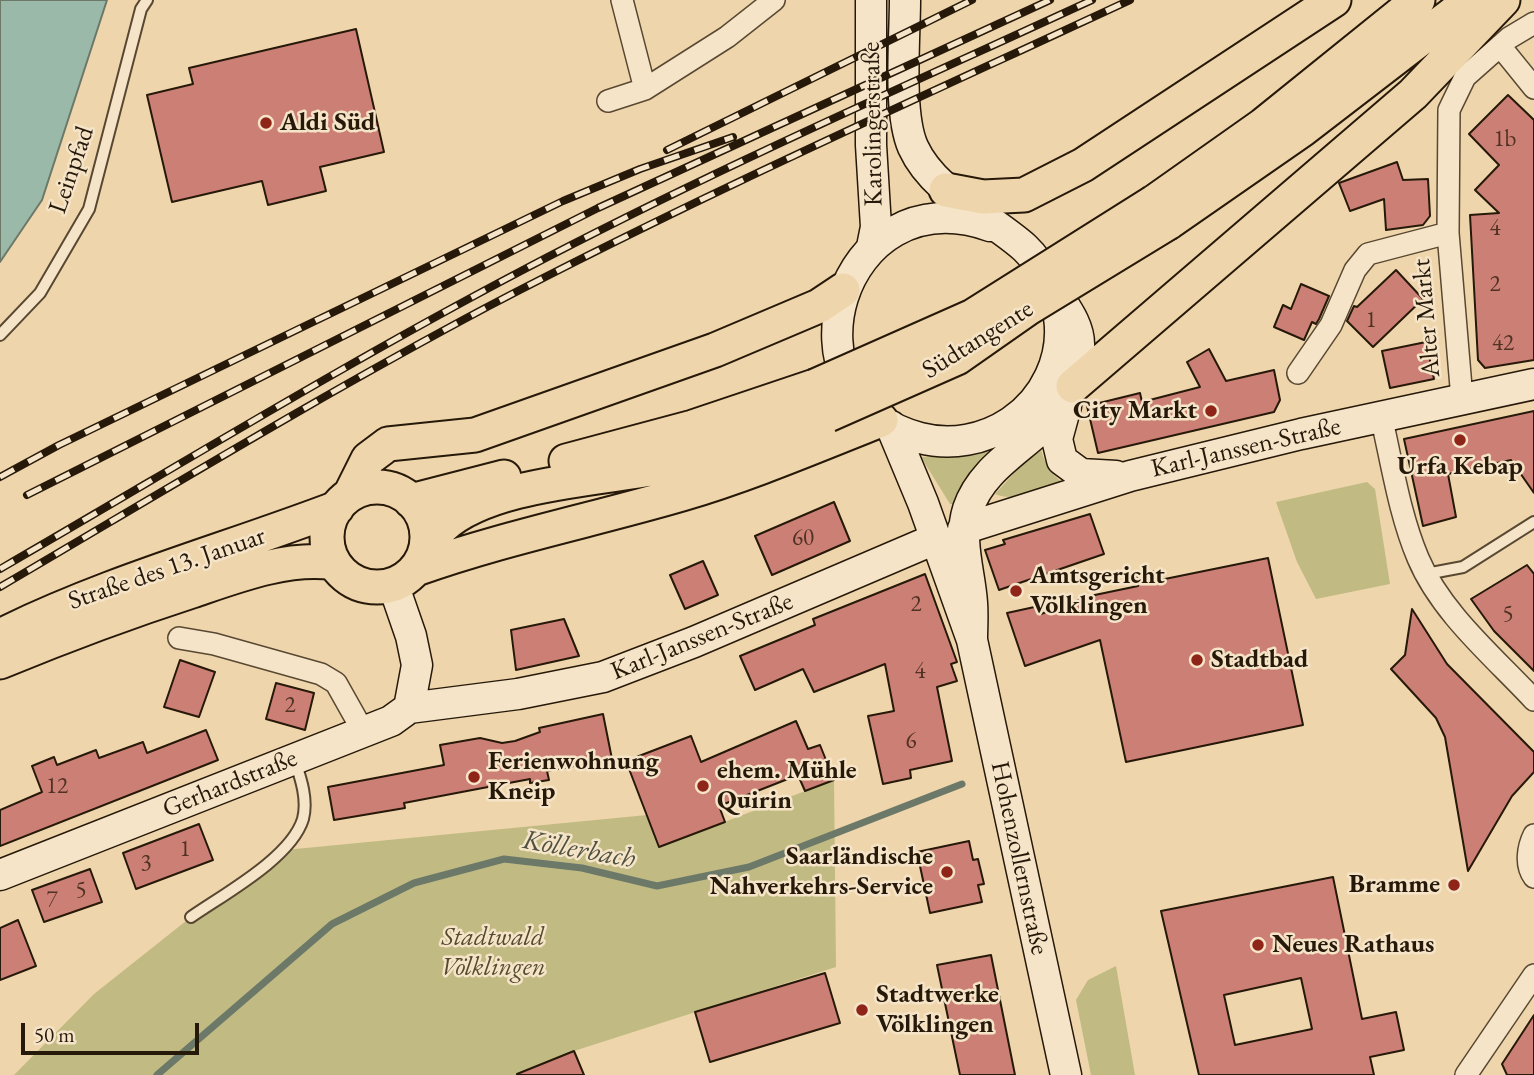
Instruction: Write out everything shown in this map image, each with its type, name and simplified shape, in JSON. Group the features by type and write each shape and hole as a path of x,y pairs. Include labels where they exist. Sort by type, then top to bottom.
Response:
{"main road":[{"name":"Karolingerstraße","path":"871,0 871,145 876,227 872,247"},
{"name":"Karolingerstraße","path":"905,0 905,121 921,162 932,179 982,213 1033,256 1077,330 1079,343 1073,386 1049,423 976,492 963,529"},
{"path":"946,190 983,198 1024,195 1083,165 1334,0"},
{"name":"Südtangente","path":"411,501 693,427 822,400 957,358 1161,212 1263,125 1418,0"},
{"name":"Südtangente","path":"1161,212 1302,130 1471,0"},
{"path":"1130,476 1091,476 1070,468 1062,460 1058,451 1059,429 1073,386 1413,94 1503,0"},
{"name":"Karolingerstraße","path":"1015,240 980,223 939,218 901,228 872,247 854,268 843,290 836,326 842,367 858,396 886,423 923,439 958,442 985,436 1016,419 1037,398 1056,361 1060,324 1052,286"},
{"path":"843,290 819,306 715,350 475,435 388,444 368,459 344,502 328,539 334,563 357,583 379,587 412,567 470,549 683,494 886,423"},
{"name":"Karl-Janssen-Straße","path":"963,529 1130,476 1381,416 1534,384"},
{"name":"Südtangente","path":"412,567 442,527 488,502 601,474 684,462 822,400"},
{"name":"Hohenzollernstraße","path":"886,423 923,503 972,640 1066,1075"},
{"path":"344,502 366,488 381,488 397,492 411,501 423,518 412,567 411,636 417,665 409,708"},
{"name":"Straße des 13. Januar","path":"0,636 62,605 178,562 254,540 344,502"},
{"path":"923,503 963,529"},
{"name":"Hohenzollernstraße","path":"963,529 972,605 972,640"},
{"name":"Karl-Janssen-Straße","path":"461,703 603,677 694,642 934,539"},
{"name":"Straße des 13. Januar","path":"0,662 111,617 237,576 306,561 334,563"},
{"name":"Gerhardstraße","path":"0,875 391,721 409,708 461,703"}],"street":[{"path":"622,0 645,89"},
{"path":"608,101 645,89 727,37 774,0"},
{"name":"Alter Markt","path":"1462,399 1448,233 1449,110 1465,77 1500,46 1534,23"},
{"path":"1500,46 1534,88"},
{"name":"Alter Markt","path":"1298,373 1331,324 1354,270 1368,254 1448,233"},
{"path":"1381,416 1405,518 1426,574 1456,616 1534,700"},
{"path":"179,638 214,644 321,674 336,683 363,731"},
{"path":"1534,835 1528,856 1530,873 1534,877"},
{"path":"1466,1075 1534,975"}],"lane":[{"name":"Leinpfad","path":"0,335 40,293 89,209 141,9 147,0"},
{"path":"1426,574 1463,567 1534,522"},
{"path":"191,917 285,850 303,818 304,787 294,758"}],"green space":[{"path":"1040,445 1048,467 1065,484 1020,496 995,494"},
{"path":"1002,447 961,491 954,504 950,504 921,457 959,455"},
{"path":"1367,482 1375,489 1390,584 1316,599 1297,562 1276,502"},
{"name":"Stadtwald Völklingen","path":"834,780 836,967 574,1051 516,1075 14,1075 94,994 191,917 285,850 647,815 659,847"},
{"path":"1116,966 1135,1075 1091,1075 1076,1000 1088,980"}],"shaded area":[{"path":"0,0 107,0 42,200 0,262"}],"building":[{"name":"Aldi Süd","path":"356,29 384,152 320,167 326,191 268,205 262,181 172,202 147,95 193,84 189,68"},
{"path":"1508,95 1534,120 1534,360 1485,368 1478,360 1470,215 1499,213 1475,190 1499,165 1469,134"},
{"path":"1397,162 1403,180 1428,179 1430,216 1423,225 1386,230 1384,199 1350,211 1339,183"},
{"path":"1396,270 1423,299 1373,347 1347,321 1354,306 1357,307"},
{"path":"1301,284 1329,296 1319,319 1316,324 1312,322 1304,340 1274,327 1283,305 1291,309"},
{"path":"1426,342 1434,379 1390,388 1382,351"},
{"path":"1209,349 1226,381 1274,370 1280,400 1274,412 1098,453 1087,406 1140,393 1142,402 1200,387 1187,362"},
{"path":"1534,411 1534,493 1511,460 1448,474 1456,517 1423,526 1404,439"},
{"path":"834,502 850,541 772,575 755,536"},
{"path":"1090,514 1104,554 999,590 985,550 1005,544 1003,540"},
{"name":"Stadtbad","path":"1268,558 1303,725 1126,762 1100,640 1025,666 1007,613 1039,606 1041,614 1090,596 1138,586 1136,575 1153,571 1155,581"},
{"path":"703,561 718,595 685,609 670,575"},
{"path":"1527,565 1534,574 1534,671 1494,631 1471,599"},
{"path":"925,574 957,662 951,664 957,681 937,687 952,761 910,770 911,778 883,784 868,716 894,711 885,664 814,692 803,669 755,690 740,656 815,625 813,619"},
{"path":"1412,609 1447,664 1534,752 1534,772 1512,796 1468,871 1445,737 1436,718 1391,669 1405,655"},
{"path":"564,619 579,656 516,670 511,630"},
{"path":"180,660 215,672 199,717 164,707"},
{"path":"276,683 314,693 305,730 266,719"},
{"path":"603,714 612,759 547,771 549,780 530,783 530,779 404,803 405,808 334,820 328,787 444,765 440,745 480,738 502,743 515,741 540,732 539,728"},
{"name":"ehem. Mühle Quirin","path":"796,721 808,749 820,745 834,780 805,791 798,775 719,806 725,822 659,847 626,761 691,736 701,762"},
{"path":"206,730 218,760 0,846 0,810 42,792 32,766 54,757 57,765 96,750 99,758 143,742 147,753"},
{"path":"199,824 213,860 136,889 123,853"},
{"path":"969,841 973,860 978,859 984,884 978,885 982,902 930,913 917,852"},
{"path":"90,869 102,902 44,922 32,890"},
{"name":"Neues Rathaus","path":"1333,877 1362,1019 1396,1012 1404,1050 1370,1057 1374,1075 1199,1075 1161,911","holes":["1301,978 1312,1029 1235,1045 1224,995"]},
{"path":"18,920 36,966 0,980 0,928"},
{"path":"991,955 1015,1075 960,1075 937,965"},
{"path":"825,973 840,1023 710,1062 695,1012"},
{"path":"1534,1015 1534,1075 1507,1075 1502,1064"},
{"path":"574,1051 584,1075 517,1075 517,1074"}],"waterway":[{"name":"Köllerbach","path":"157,1075 332,924 414,883 504,859 582,868 657,886 749,867 962,784"}],"railway":[{"path":"667,150 972,0"},
{"path":"27,495 598,208 1050,0"},
{"path":"0,569 324,380 521,271 733,165 1092,0"},
{"path":"0,587 304,409 489,306 727,187 1130,0"},
{"path":"0,477 59,445 563,201 640,169 733,137"}],"place":[{"name":"Aldi Süd","path":"266,123"},
{"name":"City Markt","path":"1211,411"},
{"name":"Urfa Kebap","path":"1460,440"},
{"name":"Amtsgericht Völklingen","path":"1016,591"},
{"name":"Stadtbad","path":"1197,660"},
{"name":"Ferienwohnung Kneip","path":"474,777"},
{"name":"ehem. Mühle Quirin","path":"703,786"},
{"name":"Saarländische Nahverkehrs-Service","path":"947,872"},
{"name":"Bramme","path":"1454,885"},
{"name":"Neues Rathaus","path":"1258,945"},
{"name":"Stadtwerke Völklingen","path":"862,1010"}]}
